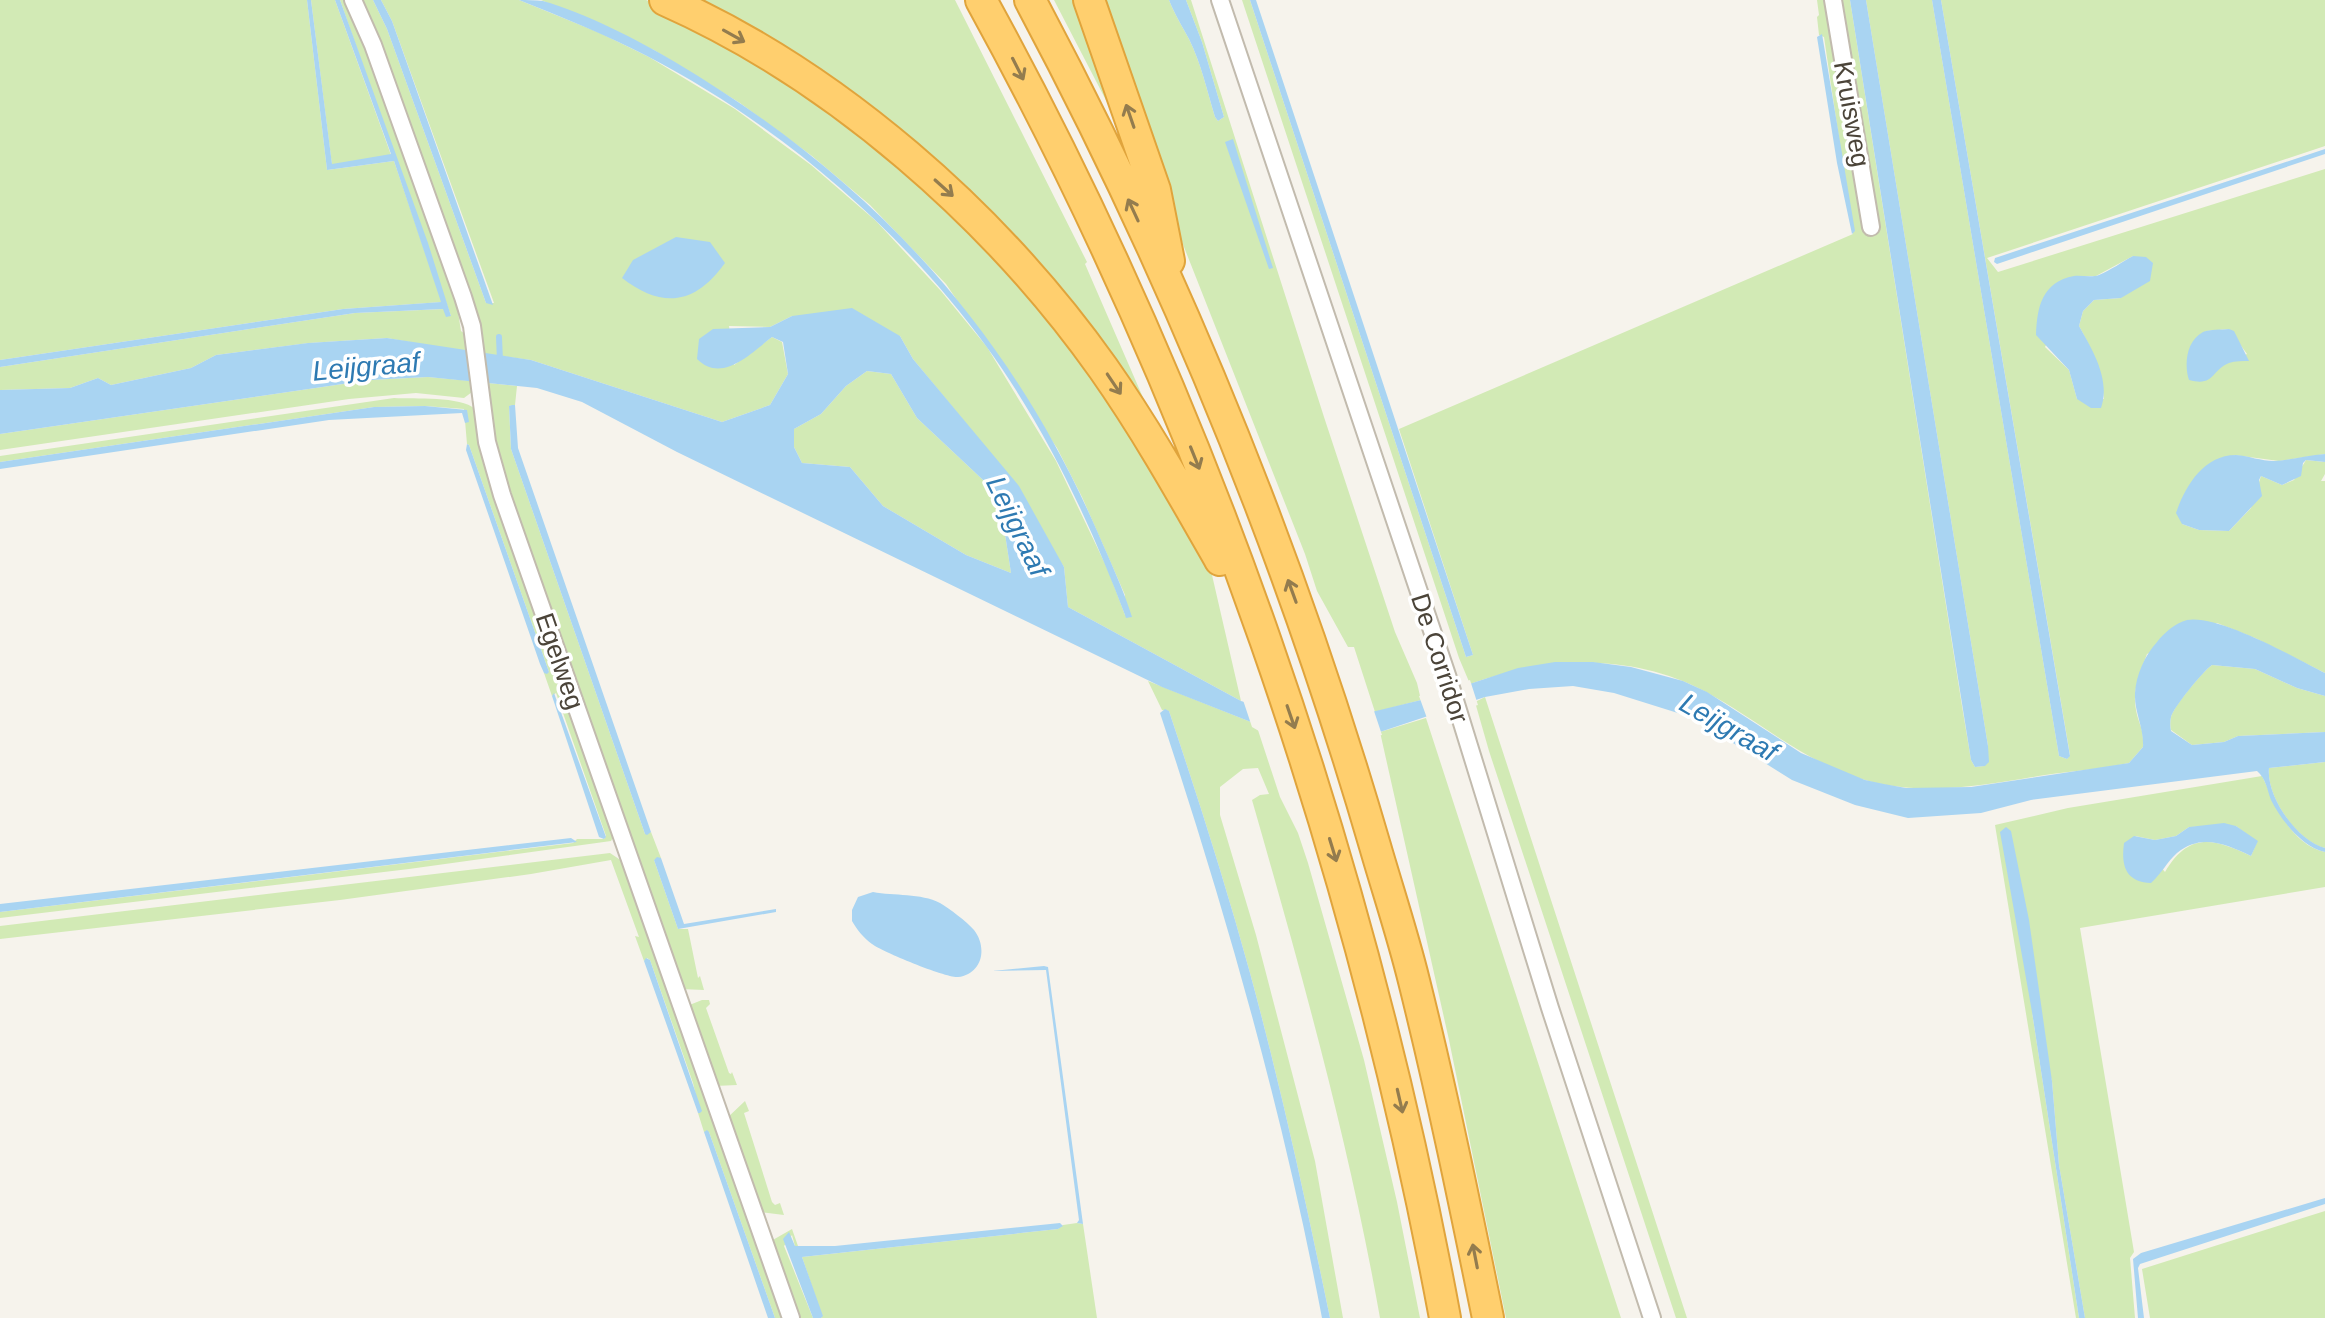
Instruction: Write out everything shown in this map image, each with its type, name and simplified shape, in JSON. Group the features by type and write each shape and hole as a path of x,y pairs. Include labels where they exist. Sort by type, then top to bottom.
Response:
{"highway":[{"path":"665,0 777,62 876,130 949,191 1026,270 1102,368 1147,434 1266,647"},
{"path":"981,0 1015,62 1125,291 1235,557 1311,775 1351,910 1422,1195 1445,1318"},
{"path":"1030,0 1097,132 1178,307 1258,501 1318,664 1355,776 1413,978 1488,1318"},
{"path":"1089,0 1155,190 1178,307"}],"street":[{"name":"Egelweg","path":"353,0 373,45 458,282 474,342 487,442 502,495 791,1318"},
{"name":"De Corridor","path":"1220,0 1449,681 1550,1008 1652,1318"},
{"name":"Kruisweg","path":"1833,0 1871,227"}],"green space":[{"path":"0,0 307,0 327,170 394,161 442,302 343,309 0,360"},
{"path":"311,0 335,0 391,155 332,165"},
{"path":"340,0 346,0 369,53 460,308 458,312 461,331 465,334 466,352 387,338 309,343 216,355 191,368 111,385 98,378 70,388 0,390 0,367 355,313 444,309 451,316"},
{"path":"360,0 373,0 387,29 486,303 494,303 392,21 381,0 519,0 649,57 735,109 811,165 876,221 941,291 987,347 1056,461 1108,570 1125,615 1125,595 1057,448 946,284 870,205 812,156 740,103 654,50 541,0 646,0 681,15 770,65 926,182 1069,334 1184,516 1212,575 1241,701 1068,607 1064,567 964,421 913,359 900,336 792,316 770,327 729,326 734,365 772,337 782,342 788,374 770,405 722,422 531,360 484,354"},
{"path":"680,0 955,0 1087,262 1085,264 1161,439 961,192"},
{"path":"1054,0 1079,0 1125,137"},
{"path":"1096,0 1169,0 1193,48 1218,121 1224,117 1186,0 1191,0 1324,417 1395,632 1421,700 1375,712 1354,647 1348,647 1317,591 1184,247"},
{"path":"1242,0 1250,0 1466,657 1473,655 1399,429 1853,234 1824,37 1819,35 1817,17 1817,0 1850,0 1962,706 1971,760 1975,767 1984,766 1988,746 1866,0 1932,0 2059,756 2067,759 2070,755 1941,0 2325,0 2325,146 1987,258 1998,272 2325,169 2325,454 2279,461 2234,455 2182,524 2199,530 2229,531 2251,508 2261,476 2282,485 2294,480 2306,460 2325,462 2325,474 2321,481 2325,481 2325,673 2217,623 2147,654 2135,695 2143,747 2129,763 1932,789 1887,785 1843,772 1802,752 1706,692 1648,670 1589,663 1559,664 1529,668 1470,684","holes":["2133,256 2121,298 2094,300 2083,311 2079,326 2096,361 2104,399 2077,399 2069,370 2045,347 2082,276 2096,276","2229,329 2247,354 2225,364 2197,338 2206,331"]},
{"path":"867,371 891,374 917,418 999,495 1011,573 966,555 883,506 850,467 802,463 794,447 794,429 821,414 846,386"},
{"path":"428,377 471,381 472,392 464,398 416,393 349,399 0,450 0,434 370,380"},
{"path":"488,383 517,386 515,405 509,406 511,449 645,834 651,832 661,858 654,860 678,929 688,929 698,978 700,976 704,990 681,989 508,495 494,443"},
{"path":"394,398 448,400 475,409 479,443 615,834 611,841 409,869 0,918 0,912 573,843 577,839 604,839 606,836 556,693 552,696 544,673 549,672 467,444 464,409 374,407 0,462 0,456"},
{"path":"2212,665 2255,669 2297,688 2325,696 2325,732 2238,736 2224,742 2192,745 2171,730 2171,717 2189,690"},
{"path":"1148,681 1256,724 1280,797 1298,833 1308,863 1364,1060 1420,1318 1380,1318 1339,1122 1252,800 1269,794 1258,768 1243,769 1220,787 1220,815 1256,935 1315,1161 1343,1318 1330,1318 1283,1102 1241,940 1169,711 1162,710"},
{"path":"1485,697 1687,1318 1676,1318 1489,751 1475,702"},
{"path":"1426,718 1621,1318 1506,1318 1449,1040 1380,732"},
{"path":"2325,762 2325,848 2304,837 2285,816 2273,792 2269,768"},
{"path":"2262,776 2293,832 2313,848 2325,852 2325,887 2080,928 2134,1252 2130,1258 2135,1318 2085,1318 2059,1165 2052,1081 2032,1012 2079,1318 2076,1318 1995,825 2068,808","holes":["2236,826 2257,842 2251,856 2225,845 2203,842 2193,845 2183,850 2165,872 2135,836 2155,840 2176,836 2189,827"]},
{"path":"610,853 625,863 784,1318 775,1318 709,1132 704,1132 693,1083 650,960 647,958 644,961 635,936 639,937 611,860 340,900 0,939 0,926"},
{"path":"709,1000 706,1008 729,1073 732,1072 737,1085 715,1086 687,1006"},
{"path":"745,1101 749,1111 744,1113 772,1202 775,1205 780,1203 784,1215 759,1212 726,1119"},
{"path":"2325,1211 2325,1318 2150,1318 2142,1269"},
{"path":"1083,1224 1097,1318 821,1318 802,1257 1058,1229"},
{"path":"792,1229 798,1246 795,1246 792,1235 784,1246 813,1318 796,1318 771,1241"}],"water":[{"path":"307,0 311,0 332,164 391,154 335,0 340,0 428,243 451,316 446,317 443,309 355,313 0,367 0,360 343,309 441,302 394,161 327,170"},
{"path":"373,0 381,0 392,21 493,305 486,303 387,29"},
{"path":"519,0 543,1 576,12 675,62 811,155 871,207 926,263 976,323 1021,388 1062,458 1098,533 1132,617 1126,618 1097,545 1028,409 986,346 915,260 833,182 743,113 647,56"},
{"path":"1169,0 1186,0 1224,117 1218,121 1193,48"},
{"path":"1250,0 1256,0 1473,655 1466,657"},
{"path":"1850,0 1866,0 1988,746 1989,762 1985,766 1975,767 1971,760"},
{"path":"1932,0 1941,0 2070,756 2067,759 2059,756"},
{"path":"1822,34 1855,231 1852,234 1817,37"},
{"path":"1233,139 1273,268 1269,269 1225,142"},
{"path":"2325,149 2325,154 1997,264 1994,262 1995,258"},
{"path":"676,237 710,242 725,263 702,287 677,298 664,298 651,295 622,278 633,260"},
{"path":"2133,256 2146,257 2153,263 2150,281 2121,298 2094,300 2083,311 2079,326 2099,365 2104,387 2101,408 2091,408 2077,399 2069,370 2036,335 2040,306 2048,290 2063,279 2099,275"},
{"name":"Leijgraaf","path":"852,308 900,336 913,359 1019,486 1064,567 1068,607 1241,701 1285,714 1347,718 1421,700 1518,668 1555,662 1593,662 1631,667 1683,681 1707,692 1801,753 1865,780 1906,788 1971,787 2129,763 2143,747 2135,693 2145,659 2174,626 2187,620 2201,620 2237,630 2325,673 2325,696 2297,688 2255,669 2212,665 2177,706 2170,724 2171,731 2192,745 2224,742 2238,736 2325,732 2325,762 2269,768 2269,779 2285,816 2314,844 2325,848 2325,852 2308,845 2286,824 2257,771 2031,800 1981,813 1908,818 1855,805 1792,780 1701,723 1681,714 1614,693 1573,686 1529,689 1485,697 1380,732 1256,724 1162,687 677,452 582,402 537,388 428,377 370,380 0,434 0,390 70,388 98,378 111,385 191,368 216,355 308,343 387,338 531,360 722,422 770,405 788,374 783,342 772,337 746,358 716,368 697,359 699,339 713,329 770,327 792,316","holes":["867,371 891,374 917,418 999,495 1011,573 966,555 883,506 850,467 802,463 794,447 794,429 821,414 846,386"]},
{"path":"2206,331 2234,331 2249,361 2229,363 2208,380 2189,380 2187,361 2193,341"},
{"path":"515,405 518,448 651,832 647,835 511,449 509,406"},
{"path":"425,406 467,410 469,422 465,423 462,413 329,420 0,469 0,462 374,407"},
{"path":"467,444 549,672 547,674 540,664 466,450"},
{"path":"2325,454 2325,462 2306,460 2301,476 2282,485 2261,476 2262,496 2229,531 2199,530 2182,524 2176,513 2197,474 2224,456 2274,461"},
{"path":"554,693 606,837 604,839 599,837 552,696"},
{"path":"1165,709 1169,711 1201,809 1250,973 1293,1145 1330,1318 1322,1318 1271,1089 1208,863 1160,713"},
{"path":"2224,823 2236,826 2258,841 2251,856 2214,842 2195,843 2177,853 2151,883 2130,876 2124,865 2124,843 2134,836 2155,840 2176,836 2189,827"},
{"path":"2006,827 2011,831 2029,920 2052,1081 2059,1165 2085,1318 2079,1318 2032,1012 2000,832"},
{"path":"571,838 577,842 0,912 0,904"},
{"path":"661,858 684,924 776,909 776,912 678,929 654,860"},
{"path":"873,892 924,898 948,908 978,937 981,952 977,966 966,975 951,976 872,944 852,921 852,910 858,897"},
{"path":"646,958 650,960 702,1111 700,1113 644,961"},
{"path":"1048,967 1083,1224 1077,1223 1046,970 992,971"},
{"path":"707,1130 775,1318 768,1318 704,1132"},
{"path":"2325,1198 2325,1204 2140,1264 2144,1318 2138,1318 2133,1259 2141,1253"},
{"path":"1060,1223 1063,1226 1058,1229 802,1257 823,1316 821,1318 813,1318 783,1239 789,1232 795,1246 835,1246"}],"pier":[{"path":"1470,680 1478,705 1428,721 1419,696"},
{"path":"1242,697 1317,715 1347,714 1373,708 1382,735 1311,745 1271,738 1252,727"}],"waterway":[{"path":"499,337 500,361"}]}
